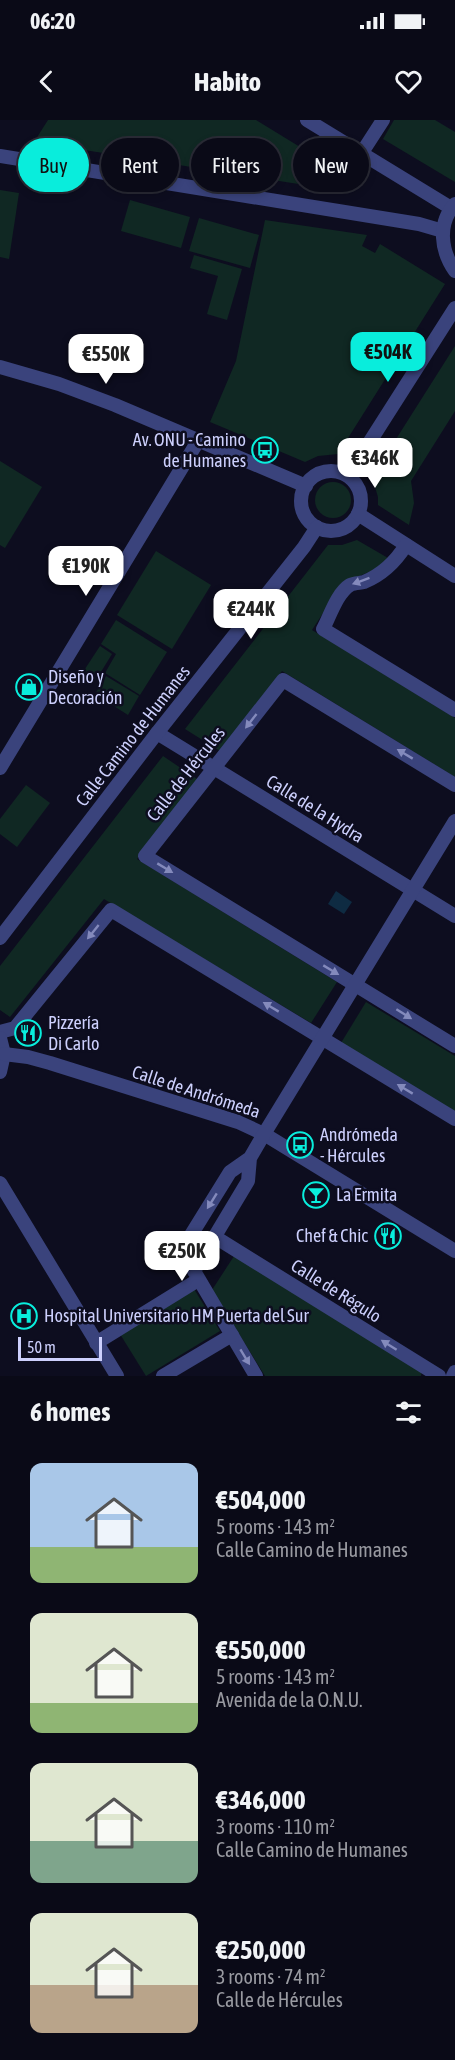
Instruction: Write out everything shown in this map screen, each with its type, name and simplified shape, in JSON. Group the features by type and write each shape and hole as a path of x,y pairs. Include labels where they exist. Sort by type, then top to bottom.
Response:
{"street":[{"path":"307,120 336,138"},
{"path":"369,142 383,120"},
{"path":"0,156 419,224 443,231"},
{"path":"369,159 453,206 443,231 443,247 448,262 455,271"},
{"path":"348,476 455,308"},
{"path":"0,367 59,384 306,486"},
{"path":"0,768 198,441"},
{"path":"330,471 348,476 356,484 360,493 361,504 353,522 336,531 317,527 311,523 303,509 303,493 312,478 330,471"},
{"path":"358,514 455,576"},
{"name":"Calle Camino de Humanes","path":"0,938 157,733 304,548 317,527"},
{"path":"406,545 399,556 382,571 351,585 343,593 323,629 455,710"},
{"name":"Calle de Hércules","path":"354,984 144,856 283,680 455,785"},
{"name":"Calle de la Hydra","path":"157,733 455,916"},
{"path":"256,1376 196,1275 186,1253 186,1245 230,1172 250,1158 455,820"},
{"path":"0,1032 15,1028 111,910 455,1119"},
{"path":"354,984 455,1046"},
{"path":"0,1038 4,1054 0,1072"},
{"name":"Calle de Andrómeda","path":"4,1054 28,1057 238,1122 264,1134 455,1251"},
{"path":"96,1343 196,1275 248,1180 250,1158"},
{"path":"0,1183 117,1376"},
{"name":"Calle de Régulo","path":"215,1237 439,1376"},
{"path":"164,1376 232,1335"}],"green space":[{"path":"48,120 256,120 293,143 293,183 281,181 281,138 191,138 191,167 179,165 179,138 101,138 101,153 89,151 89,138 37,138"},
{"path":"394,120 435,120 455,132 455,182 383,139"},
{"path":"0,190 19,193 9,259 0,257"},
{"path":"130,200 190,217 181,248 121,231"},
{"path":"199,218 259,235 250,268 189,251"},
{"path":"265,220 367,235 362,246 375,253 380,244 445,284 338,454 318,456 305,462 210,422 236,361"},
{"path":"194,255 242,269 227,320 207,314 218,276 190,268"},
{"path":"455,346 455,411 411,481 414,503 409,525 378,505 372,477"},
{"path":"0,461 42,487 5,548 0,545"},
{"path":"333,482 346,487 351,500 346,513 333,518 320,513 315,500 320,487"},
{"path":"357,540 388,558 374,570 359,576 336,593 312,630 455,718 455,777 282,671 220,751 185,729 328,545 342,545"},
{"path":"156,551 211,585 172,649 117,615"},
{"path":"116,620 167,652 140,695 105,673 116,654 101,644"},
{"path":"100,646 112,654 96,680 83,672"},
{"path":"106,676 139,696 128,715 95,694"},
{"path":"163,756 197,779 137,859 337,982 311,1023 104,899 10,1017 0,1010 0,966"},
{"path":"26,785 50,803 17,847 0,834 0,819"},
{"path":"366,1002 455,1056 455,1113 341,1043"},
{"path":"236,1253 422,1368 421,1376 265,1376 212,1290"},
{"path":"194,1289 220,1331 146,1376 120,1334"}],"water":[{"path":"336,891 352,902 344,914 328,904"}],"place":[{"name":"Av. ONU - Camino de Humanes","path":"265,450"},
{"name":"Diseño y Decoración","path":"29,687"},
{"name":"Pizzería Di Carlo","path":"28,1033"},
{"name":"Andrómeda - Hércules","path":"300,1145"},
{"name":"La Ermita","path":"316,1195"},
{"name":"Chef & Chic","path":"388,1236"},
{"name":"Hospital Universitario HM Puerta del Sur","path":"24,1316"}]}
